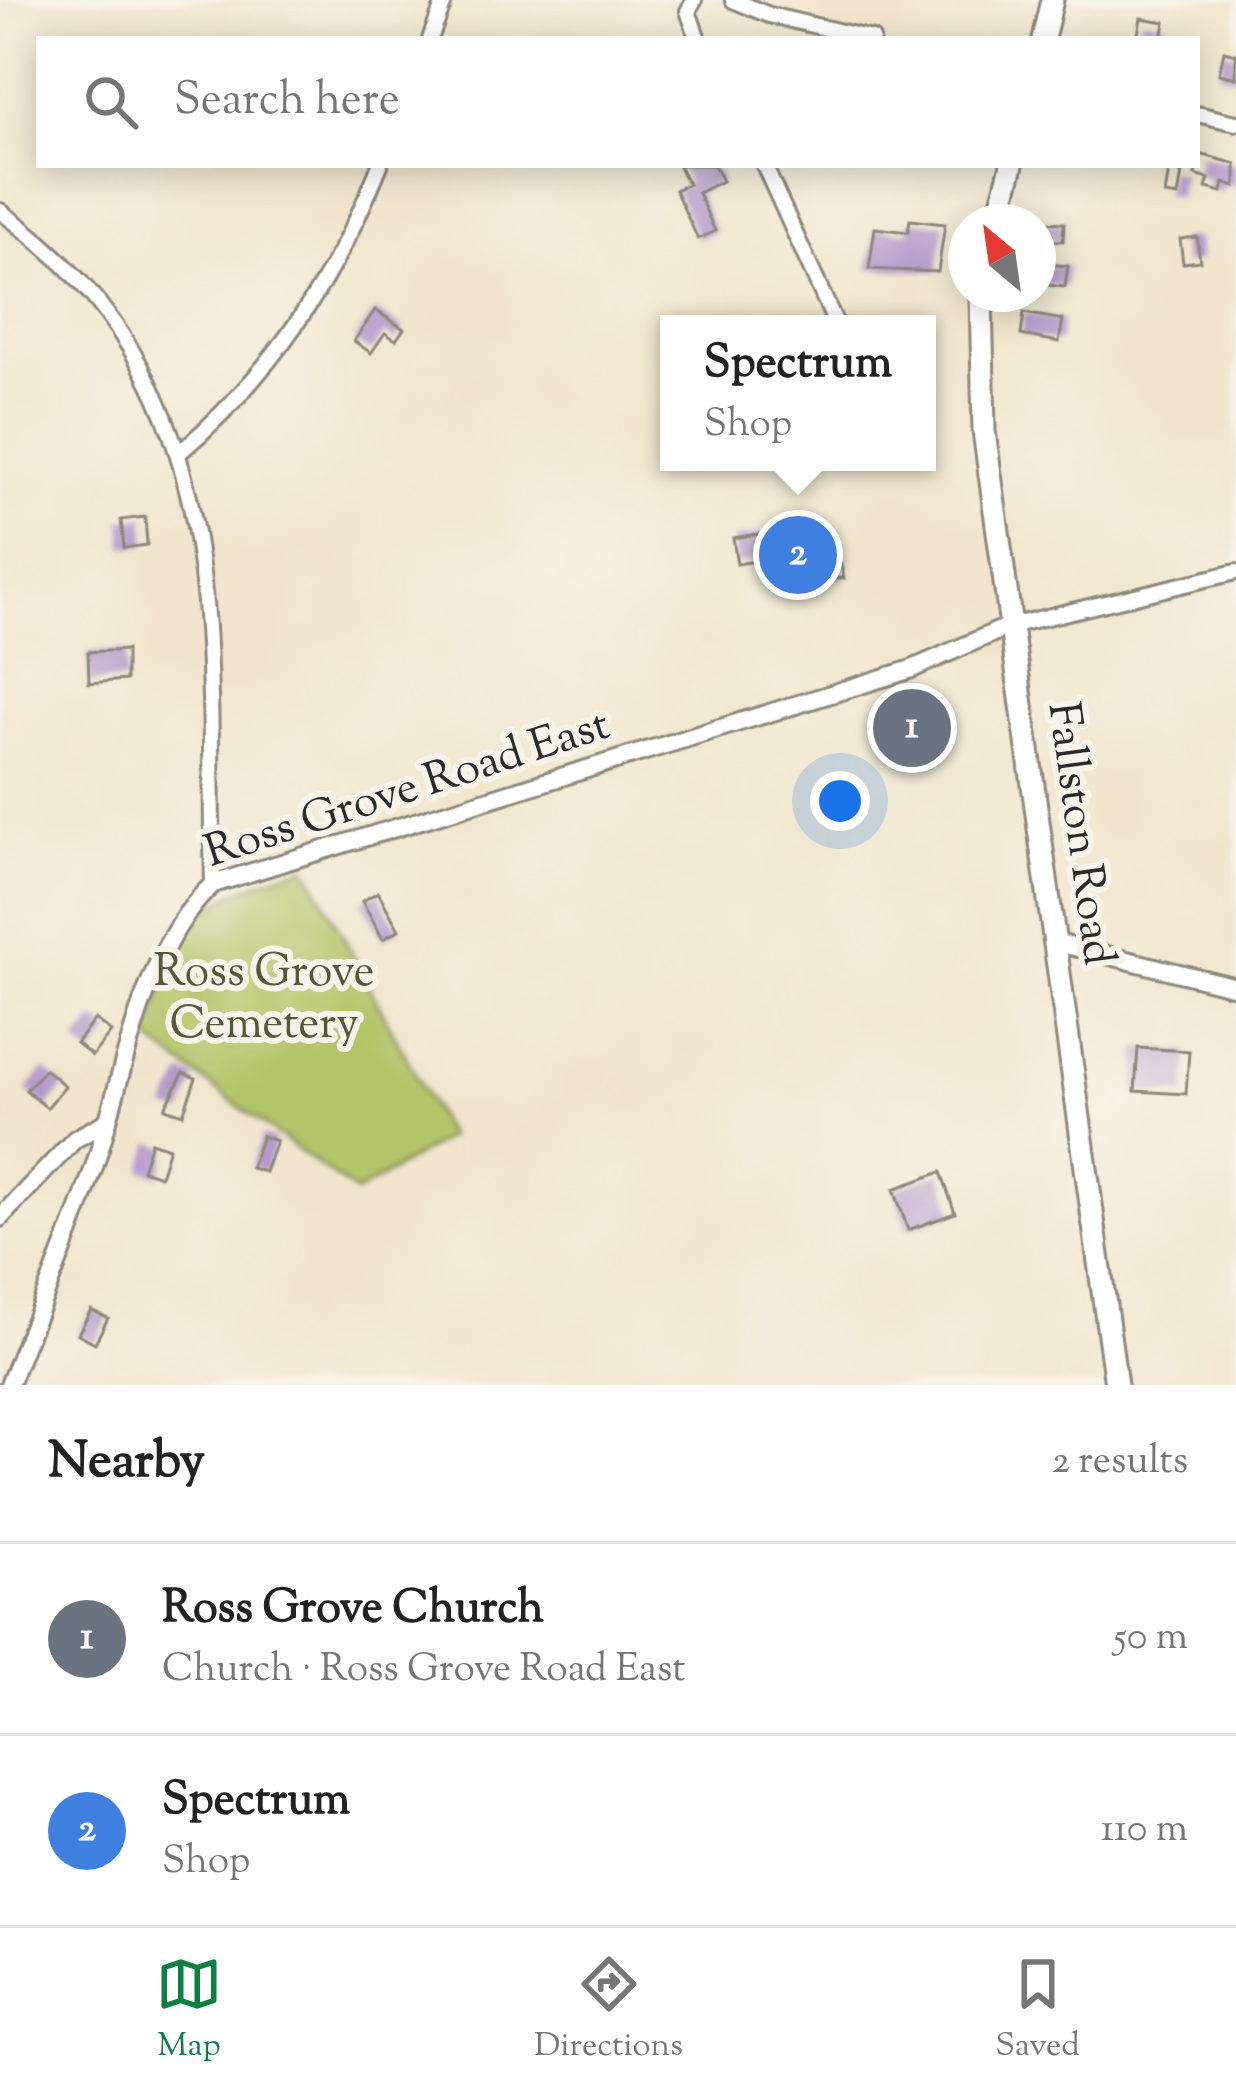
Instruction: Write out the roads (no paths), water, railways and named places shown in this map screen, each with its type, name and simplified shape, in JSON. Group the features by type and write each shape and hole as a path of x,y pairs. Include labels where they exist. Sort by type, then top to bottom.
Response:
{"main road":[{"path":"1044,36 1052,0"},
{"path":"1002,204 1011,168"},
{"name":"Fallston Road","path":"981,312 979,385 1009,626 1116,1385"}],"street":[{"path":"431,36 445,0"},
{"path":"694,0 688,11 697,36"},
{"path":"733,0 769,15 859,36"},
{"path":"1200,115 1236,123"},
{"path":"179,453 219,419 305,316 352,236 379,168"},
{"path":"765,168 832,315"},
{"path":"0,211 66,267 111,317 141,367 179,453 197,520 206,594 213,884"},
{"path":"1009,626 1236,572"},
{"name":"Ross Grove Road East","path":"9,1385 108,1121 165,945 185,910 213,884 912,669 1009,626"},
{"path":"1054,942 1236,988"},
{"path":"0,1219 75,1139 108,1121"}],"place":[{"name":"Spectrum","path":"798,555"},
{"name":"Ross Grove Church","path":"912,728"}],"park label":[{"name":"Ross Grove Cemetery","path":"264,1000"}]}
